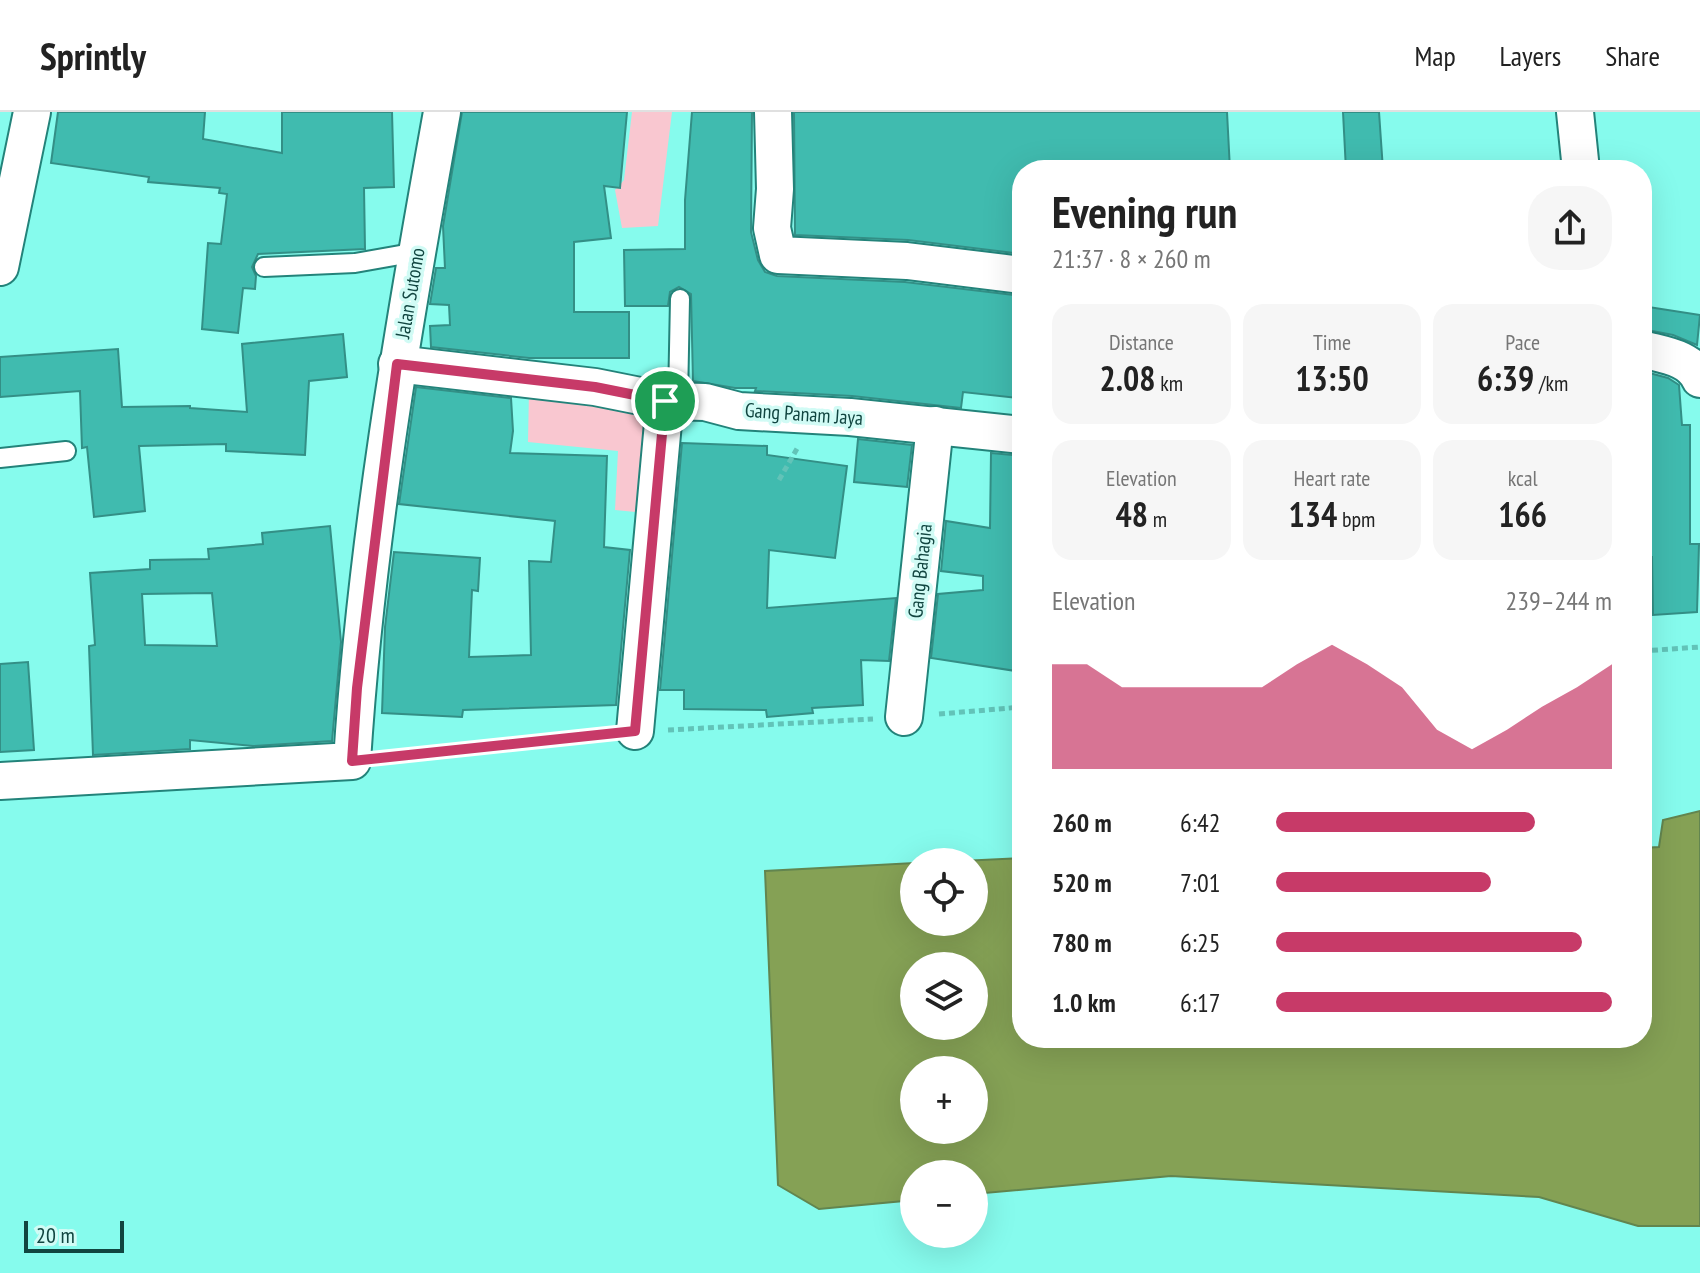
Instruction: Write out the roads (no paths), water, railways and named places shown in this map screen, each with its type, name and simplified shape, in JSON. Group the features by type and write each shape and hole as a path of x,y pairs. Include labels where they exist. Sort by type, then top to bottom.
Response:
{"street":[{"path":"0,267 32,112"},
{"name":"Jalan Sutomo","path":"0,781 352,761 357,688 397,364 442,112"},
{"path":"773,112 775,189 772,228 778,255 907,261 1012,274"},
{"path":"1575,112 1580,160"},
{"path":"1652,352 1683,361 1697,371 1700,379"},
{"name":"Gang Panam Jaya","path":"397,364 582,385 672,400 705,402 739,411 1012,434"},
{"path":"635,731 672,400"},
{"name":"Gang Bahagia","path":"904,717 935,425"}],"lane":[{"path":"264,267 355,263 417,252"},
{"path":"672,400 680,299"},
{"path":"0,458 66,451"}]}
